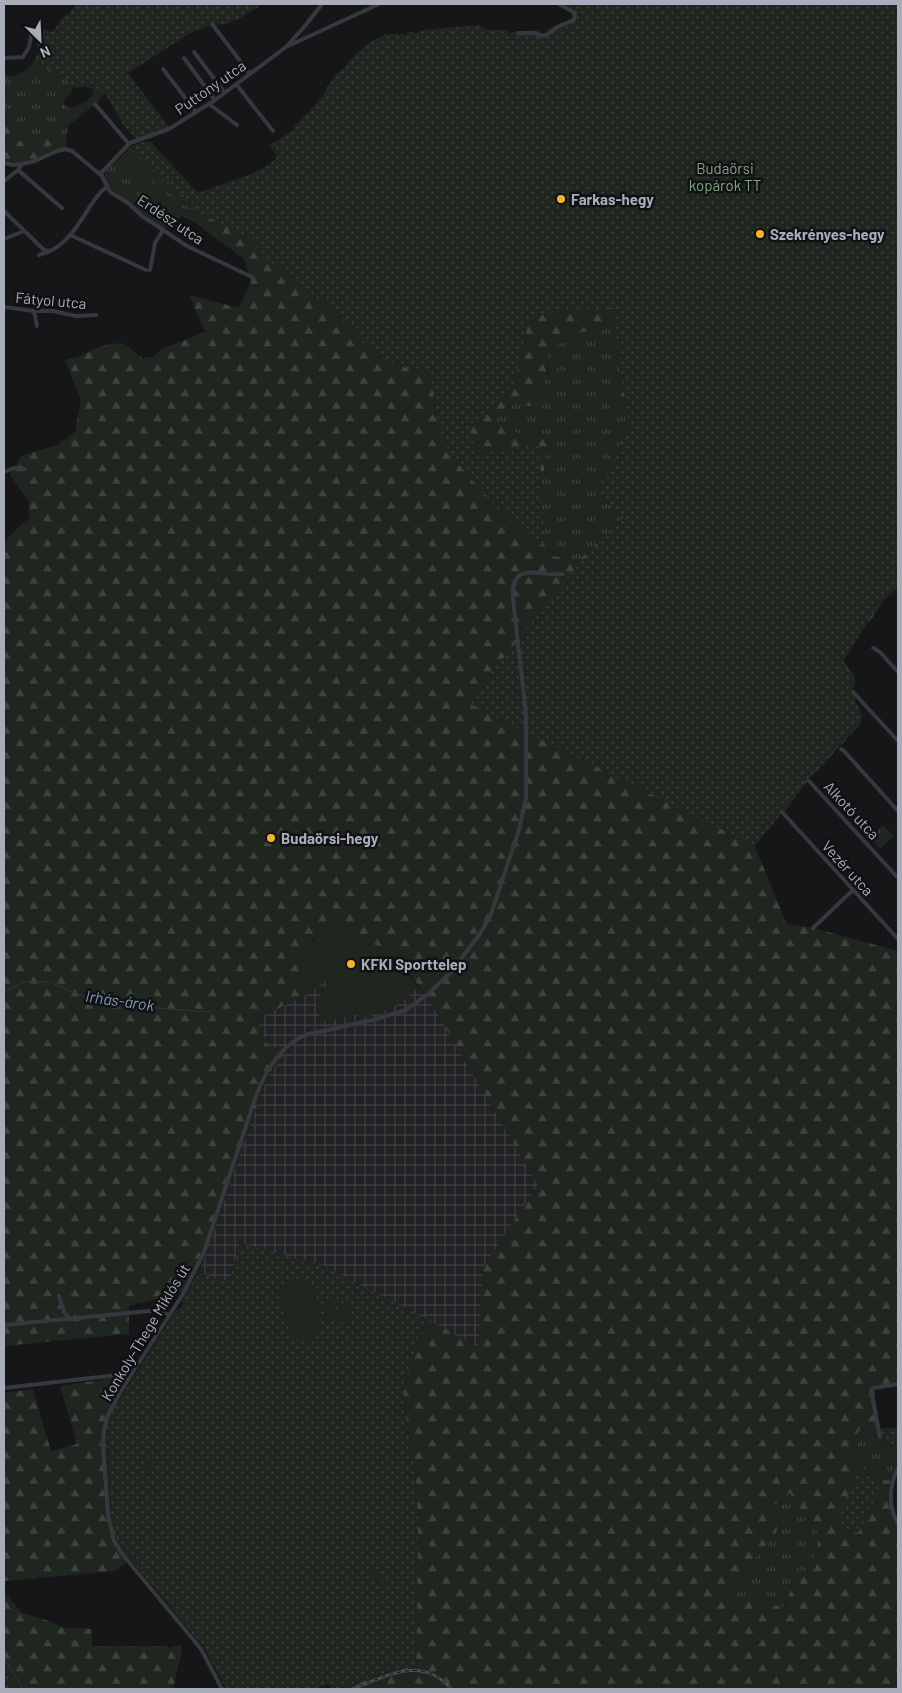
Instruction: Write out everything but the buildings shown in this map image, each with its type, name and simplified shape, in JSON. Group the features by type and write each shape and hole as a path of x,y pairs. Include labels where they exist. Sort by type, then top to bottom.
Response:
{"street":[{"name":"Puttony utca","path":"100,174 129,144 169,129 225,93 286,47 322,4"},
{"path":"286,47 379,4"},
{"path":"518,33 535,33 542,36 574,20 575,13 559,4"},
{"path":"212,24 250,74"},
{"path":"4,58 24,57 29,47 32,31"},
{"path":"194,52 225,93"},
{"path":"184,58 215,100"},
{"path":"163,69 196,112"},
{"path":"236,84 273,131"},
{"path":"95,104 129,144"},
{"path":"209,104 237,125"},
{"path":"4,163 13,165 32,162 57,151 65,150 75,153 100,174 106,183 107,187 99,193 63,243 39,255"},
{"path":"4,181 18,170 22,164"},
{"path":"18,170 62,208"},
{"name":"Erdész utca","path":"107,187 113,194 187,246 252,278"},
{"path":"4,211 48,252"},
{"path":"70,235 148,270 155,244 163,230"},
{"path":"4,240 24,231"},
{"name":"Fátyol utca","path":"4,307 34,311 53,311 76,316 96,315"},
{"path":"34,311 37,326"},
{"path":"4,472 14,468 25,469"},
{"name":"Konkoly-Thege Miklós út","path":"222,1689 204,1653 118,1548 111,1532 106,1497 104,1430 112,1406 186,1289 204,1252 256,1096 265,1075 276,1058 296,1039 305,1035 373,1020 406,1010 440,983 480,934 491,914 519,830 524,809 526,785 526,714 513,599 514,584 524,573 563,574"},
{"path":"873,648 880,652 898,672"},
{"path":"853,692 898,742"},
{"path":"841,749 898,811"},
{"name":"Alkotó utca","path":"809,781 898,878"},
{"name":"Vezér utca","path":"782,812 898,939"},
{"path":"813,928 853,890"},
{"path":"59,1296 70,1319"},
{"path":"4,1325 159,1310 170,1315"},
{"path":"62,1320 66,1314"},
{"path":"4,1388 132,1374"},
{"path":"880,1437 871,1390 898,1384"},
{"path":"898,1468 892,1480 891,1504 892,1512 898,1524"}],"shaded area":[{"path":"325,981 327,984 316,1003 323,1022 399,1004 418,987 427,996 538,1185 483,1268 479,1348 324,1266 240,1243 230,1279 224,1281 198,1272 207,1253 266,1081 280,1058 286,1053 267,1044 257,1019 308,994"},
{"path":"401,1670 424,1670 436,1675 447,1682 453,1689 449,1689 431,1675 418,1671 408,1671 354,1689 346,1689"}],"green space":[{"path":"76,4 263,4 226,24 211,25 192,32 128,73 169,127 149,138 138,141 123,125 106,95 101,90 90,86 73,85 52,70 33,62 40,50 37,45 40,28 52,32"},
{"path":"562,4 898,4 898,588 885,599 845,652 843,660 855,678 851,693 862,715 861,724 809,779 785,811 779,810 752,840 787,924 813,928 898,951 898,1385 874,1389 880,1436 898,1448 898,1451 861,1428 857,1434 858,1445 851,1462 887,1481 898,1462 890,1483 890,1495 898,1525 898,1689 453,1689 441,1678 428,1672 415,1670 388,1674 346,1689 340,1689 392,1671 416,1666 418,1519 415,1474 403,1398 407,1373 427,1319 478,1347 483,1268 538,1185 427,996 389,950 345,934 333,921 313,939 296,979 308,994 257,1019 267,1044 286,1053 280,1058 266,1081 207,1253 187,1291 129,1306 129,1334 4,1346 4,541 29,518 29,502 10,475 21,456 57,445 75,432 81,400 65,360 80,356 96,348 123,343 143,359 154,356 164,348 205,332 189,295 239,308 251,281 244,259 194,222 199,215 121,157 133,146 198,197 262,172 279,157 299,127 369,43 386,34 546,38 578,19","holes":["491,295 529,316 518,366 512,355","616,310 625,380 614,388 614,395 629,416 632,440 619,465 603,477 602,493 610,504 615,504 621,512 622,519 603,543 593,545 578,562 554,556 536,535 538,503 549,443 545,436 538,432 526,435 518,434 496,421 485,410 503,409 515,402 521,406 531,406 546,379 548,349 582,332 604,330 606,311","790,1493 809,1518 818,1536 818,1544 812,1560 791,1591 785,1607 722,1598 776,1533 778,1526 772,1507"]},
{"name":"Budaörsi kopárok TT","path":"564,4 898,4 898,583 885,594 844,660 855,697 860,724 806,781 755,846 468,703 565,580 624,517 601,493 629,425 618,354 614,308 530,314 513,389 469,426 476,455 539,444 544,543 539,546 487,497 460,466 441,438 429,369 419,373 389,361 365,346 347,322 332,308 269,261 251,239 243,234 237,234 196,210 193,203 127,149 138,143 150,141 197,192 204,191 248,175 271,163 277,157 270,145 295,129 294,127 324,94 335,76 355,55 373,41 388,36 406,35 408,32 416,33 424,30 479,25 488,30 508,30 509,33 540,30 541,34 548,33 547,30 573,17 571,13 574,11"},
{"path":"37,58 112,85 97,102 68,126 67,133 59,133 33,142 26,142 13,135 12,127 4,124 4,74 13,77 28,69","holes":["73,86 93,89 93,95 82,104 68,108 64,103 66,97 70,96"]},
{"path":"4,124 12,127 13,135 20,141 27,138 33,142 39,140 40,133 50,127 57,134 67,133 65,149 22,164 4,163"},
{"path":"121,157 199,215 194,222 181,216 174,225 164,229 109,188 105,172"},
{"path":"616,310 632,440 604,484 602,493 610,504 614,504 621,512 622,519 603,543 593,545 578,562 555,556 536,535 522,435 496,422 485,410 503,409 515,402 548,373 548,349 582,332 604,330 606,311"},
{"path":"883,825 894,836 880,849 870,837"},
{"name":"KFKI Sporttelep","path":"333,921 345,934 389,950 418,987 399,1004 380,1013 362,1018 356,1015 323,1022 318,1013 316,1003 327,984 325,981 308,994 296,979 314,939"},
{"path":"240,1243 324,1266 427,1319 407,1373 403,1398 415,1474 418,1519 416,1666 392,1671 340,1689 331,1689 329,1684 314,1689 226,1689 205,1649 125,1553 117,1539 111,1515 107,1429 113,1410 176,1310 184,1303 182,1301 198,1272 224,1281 230,1279"},
{"path":"295,1279 300,1279 310,1285 320,1316 319,1331 315,1337 308,1340 300,1340 293,1336 283,1307 281,1291 283,1286"},
{"path":"333,1301 338,1319 328,1322 323,1303"},
{"path":"347,1302 352,1322 343,1324 337,1304"},
{"path":"134,1375 113,1412 107,1438 111,1515 117,1539 130,1560 115,1571 5,1581 4,1590 4,1393 33,1389 51,1451 77,1444 60,1386"},
{"path":"898,1427 898,1448 880,1436 879,1429"},
{"path":"860,1428 865,1429 898,1451 898,1462 888,1482 851,1462 853,1452 858,1446 856,1434"},
{"path":"145,1460 153,1461 152,1473 144,1472"},
{"path":"858,1471 879,1482 878,1492 858,1533 835,1524"},
{"path":"790,1493 815,1527 818,1544 812,1561 791,1591 784,1607 722,1598 776,1533 772,1507"},
{"path":"371,1572 386,1574 385,1583 370,1581"},
{"path":"4,1592 22,1613 49,1621 61,1627 91,1629 92,1646 168,1646 168,1648 181,1645 182,1650 173,1689 4,1689"},
{"path":"4,1669 15,1689 4,1689"},
{"path":"408,1671 420,1672 430,1676 440,1681 449,1689 354,1689 392,1675"}],"waterway":[{"name":"Irhás-árok","path":"4,992 24,982 49,982 85,997 156,1008 210,1012"},
{"path":"4,1658 23,1689"}],"railway":[{"path":"352,1689 390,1674 416,1670 440,1678 451,1689"}],"place":[{"name":"Farkas-hegy","path":"561,199"},
{"name":"Szekrényes-hegy","path":"760,234"},
{"name":"Budaörsi-hegy","path":"271,838"},
{"name":"KFKI Sporttelep","path":"351,964"}]}
